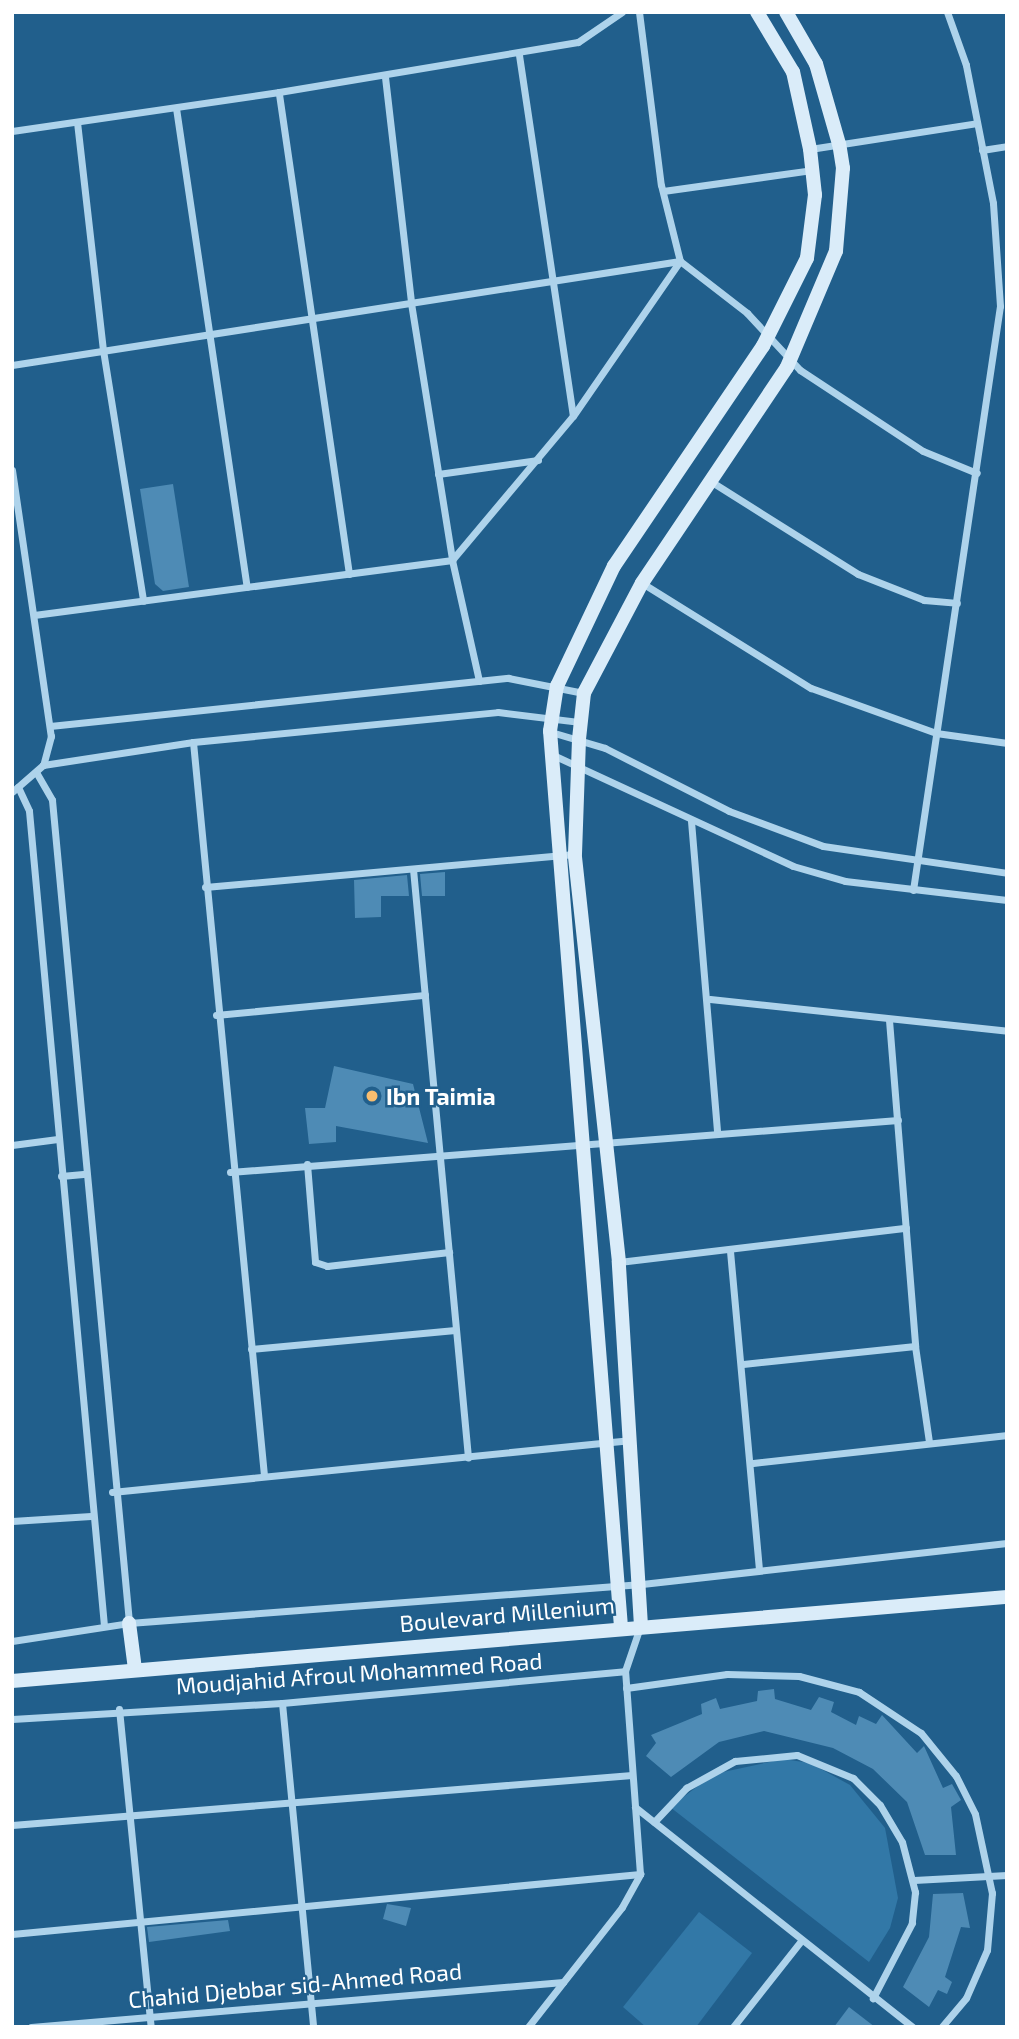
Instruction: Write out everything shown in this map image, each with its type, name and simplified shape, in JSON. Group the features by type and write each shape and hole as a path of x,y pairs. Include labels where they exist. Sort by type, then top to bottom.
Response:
{"main road":[{"path":"621,1627 621,1585 579,1145 556,856 549,754 551,714 556,686 614,566 769,335 807,258 812,170 810,149 793,72 757,12"},
{"path":"641,1626 642,1584 619,1262 575,854 580,722 584,693 642,583 715,484 791,359 836,251 843,168 838,144 816,64 786,12"},
{"name":"Boulevard Millenium","path":"12,1681 621,1627 1007,1597"},
{"path":"129,1623 135,1669"}],"street":[{"path":"12,131 385,77 519,54 578,42 621,12"},
{"path":"639,12 663,191 680,261 769,335 791,359 923,451 977,473"},
{"path":"913,890 1000,306 997,236 982,150 947,12"},
{"path":"519,54 573,416"},
{"path":"385,77 411,303 452,560 478,681"},
{"path":"279,92 349,574"},
{"path":"176,108 206,335 247,587"},
{"path":"77,122 103,351 143,601"},
{"path":"810,149 976,123"},
{"path":"982,150 1007,146"},
{"path":"663,191 812,170"},
{"path":"12,365 680,261"},
{"path":"34,615 452,560 539,460 573,416 680,261"},
{"path":"438,474 539,460"},
{"path":"12,470 50,726 43,765 15,789 29,811 91,1516 104,1626"},
{"path":"715,484 859,574 925,600 957,603"},
{"path":"642,583 764,664 862,709 936,733 1007,743"},
{"path":"50,726 523,678 584,693"},
{"path":"43,765 193,742 498,712 551,714 580,722"},
{"path":"550,732 579,739 766,827 842,851 1007,873"},
{"path":"193,742 230,1172 264,1476"},
{"path":"549,754 578,763 691,821 819,874 913,890 1007,900"},
{"path":"36,772 52,800 112,1492 129,1623"},
{"path":"691,821 710,999 717,1133"},
{"path":"205,887 575,854"},
{"path":"413,869 468,1457"},
{"path":"216,1015 425,995"},
{"path":"710,999 1007,1031"},
{"path":"890,1020 915,1346 929,1442"},
{"path":"230,1172 307,1164 441,1159 717,1133 898,1120"},
{"path":"12,1144 58,1139"},
{"path":"307,1164 316,1262 327,1266 449,1252"},
{"path":"61,1177 86,1174"},
{"path":"619,1262 730,1251 906,1228"},
{"path":"730,1251 753,1463 758,1569"},
{"path":"251,1349 455,1330"},
{"path":"743,1364 915,1346"},
{"path":"753,1463 1007,1435"},
{"path":"112,1492 632,1440"},
{"path":"12,1521 91,1516"},
{"path":"12,1641 129,1623 642,1584 1007,1543"},
{"path":"528,2027 622,1908 639,1874 625,1671 628,1651 641,1626"},
{"path":"621,1627 628,1651"},
{"name":"Moudjahid Afroul Mohammed Road","path":"12,1719 120,1709 282,1703 625,1671"},
{"path":"626,1688 727,1674 799,1676 839,1684 894,1710 956,1776 975,1814 990,1877 987,1950 966,1998 942,2027"},
{"path":"282,1703 313,2000 313,2027"},
{"path":"120,1709 128,1818 151,2027"},
{"path":"654,1822 712,1770 766,1755 797,1755 853,1778 880,1805 914,1880 912,1923 873,1998"},
{"path":"12,1825 292,1806 632,1775"},
{"path":"635,1807 913,2027"},
{"path":"12,1934 639,1874"},
{"path":"914,1880 1007,1875"},
{"path":"733,2027 801,1941"},
{"name":"Chahid Djebbar sid-Ahmed Road","path":"31,2027 313,2000 563,1982"}],"shaded area":[{"path":"783,1759 810,1763 850,1785 885,1828 898,1898 890,1928 869,1962 670,1807 714,1774"},
{"path":"699,1912 752,1953 696,2027 646,2027 623,2007"}],"building":[{"path":"173,484 189,587 163,591 155,584 140,489"},
{"path":"445,872 445,896 422,896 420,874"},
{"path":"407,875 409,896 381,896 381,917 355,918 354,880"},
{"name":"Ibn Taimia","path":"334,1066 413,1084 428,1143 336,1126 336,1142 309,1144 305,1108 325,1108"},
{"path":"774,1689 775,1699 811,1710 819,1697 834,1702 831,1712 856,1725 859,1716 876,1724 882,1715 917,1753 924,1746 943,1788 952,1784 961,1800 951,1807 956,1855 925,1855 907,1802 873,1769 833,1748 764,1731 719,1742 671,1777 646,1756 656,1743 651,1735 702,1714 701,1704 716,1698 720,1709 757,1701 758,1691"},
{"path":"963,1893 970,1928 961,1927 945,1977 952,1982 947,1994 938,1990 929,2007 903,1987 929,1937 933,1894"},
{"path":"387,1904 411,1908 406,1926 383,1919"},
{"path":"228,1920 230,1931 149,1942 147,1927"},
{"path":"849,2007 875,2027 834,2027"}],"place":[{"name":"Ibn Taimia","path":"372,1096"}]}
